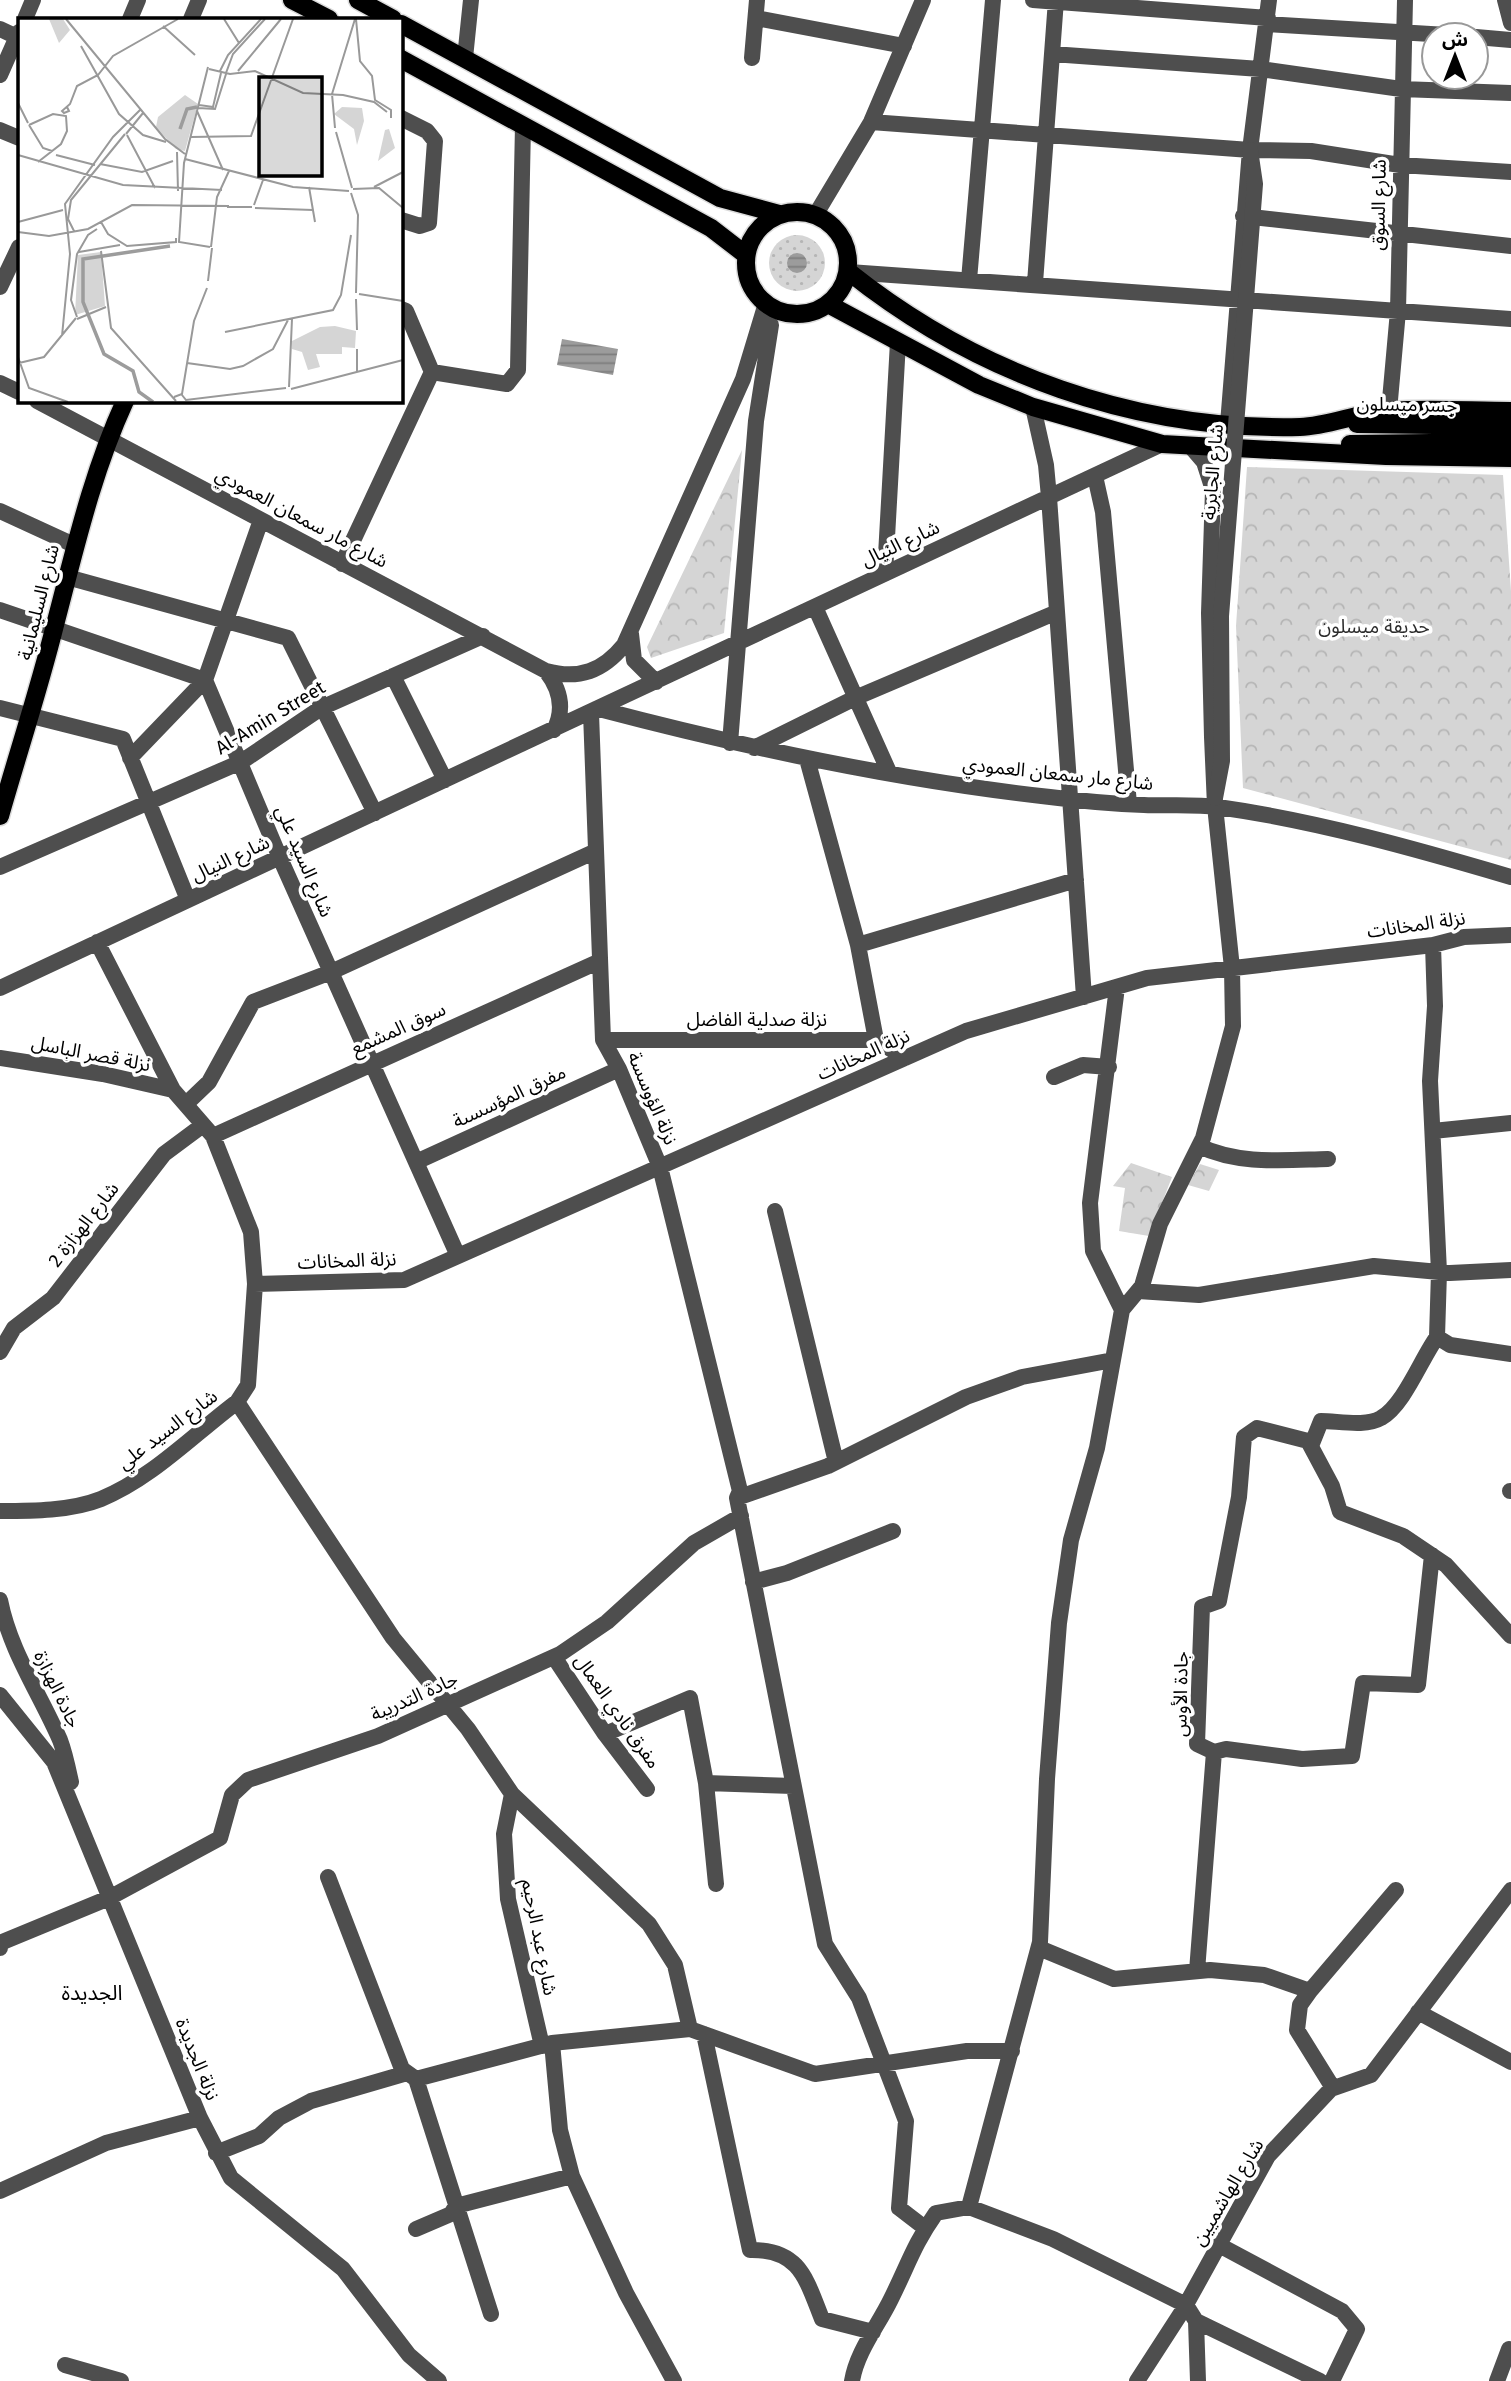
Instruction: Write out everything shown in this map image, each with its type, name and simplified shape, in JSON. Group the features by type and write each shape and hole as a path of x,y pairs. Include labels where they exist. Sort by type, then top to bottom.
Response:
{"main road":[{"path":"358,0 391,18"},
{"path":"300,6 327,18"},
{"path":"402,25 720,198 779,214"},
{"path":"402,60 710,228 746,255"},
{"path":"797,211 817,214 839,231 846,243 849,272 842,290 828,304 802,314 770,306 747,277 746,255 752,238 763,224 779,214 797,211"},
{"path":"849,272 896,310 1005,370 1116,406 1197,424 1303,427 1389,411 1511,411"},
{"path":"828,304 979,385 1033,407 1162,444 1192,448 1305,450 1386,456 1511,458"},
{"name":"شارع السليمانية","path":"1,812 55,628 74,545 108,438 125,402"},
{"name":"جسر ميسلون","path":"1303,427 1358,424 1511,426"},
{"name":"جسر ميسلون","path":"1305,450 1401,441 1511,442"}],"street":[{"path":"130,18 138,0"},
{"path":"191,18 200,0"},
{"path":"465,58 471,0"},
{"path":"752,58 757,0"},
{"path":"817,214 871,121 923,0"},
{"path":"969,280 993,0"},
{"path":"1033,0 1420,33"},
{"path":"1228,424 1243,216 1269,0"},
{"name":"شارع السوق","path":"1389,411 1398,311 1397,234 1405,0"},
{"path":"1505,0 1511,23"},
{"path":"1035,283 1055,1"},
{"path":"756,18 904,46"},
{"path":"0,29 18,34 0,75"},
{"path":"1490,38 1511,40"},
{"path":"1052,54 1260,69 1401,89 1511,93"},
{"path":"402,118 427,131 435,141 429,223 420,226 402,220"},
{"path":"871,121 1250,150 1311,151 1400,165 1511,172"},
{"path":"432,372 507,384 518,370 523,125"},
{"path":"0,130 18,138"},
{"name":"شارع الجابرية","path":"1215,802 1222,761 1221,616 1255,184 1250,150"},
{"path":"1243,216 1511,246"},
{"path":"0,287 18,249"},
{"path":"849,272 1035,283 1511,319"},
{"path":"547,671 576,675 604,666 624,645 743,379 770,306"},
{"path":"730,743 736,645 760,382 770,306"},
{"path":"342,564 432,372 402,310"},
{"path":"885,573 898,342"},
{"path":"0,383 18,392"},
{"name":"شارع مار سمعان العمودي","path":"39,402 547,671"},
{"path":"1033,407 1049,497 1084,997"},
{"name":"شارع النيال","path":"0,988 1162,444"},
{"path":"969,2207 1039,1948 1046,1779 1059,1623 1071,1540 1097,1448 1122,1310 1138,1291 1160,1224 1199,1146 1233,1026 1232,968 1215,802 1210,675 1213,490 1204,463 1192,448"},
{"path":"1095,476 1103,512 1129,804"},
{"path":"0,511 74,545"},
{"path":"130,758 205,680 261,520"},
{"path":"67,578 288,638 375,813"},
{"path":"815,607 889,772"},
{"path":"0,610 205,680"},
{"path":"754,748 855,698 1057,612"},
{"path":"631,632 634,660 656,682"},
{"name":"Al-Amin Street","path":"0,867 241,762 321,708 483,636"},
{"path":"547,671 560,700 559,721 554,730"},
{"path":"393,676 445,780"},
{"name":"شارع السيد علي","path":"205,680 279,858 458,1256"},
{"path":"0,708 123,739 188,900"},
{"name":"شارع مار سمعان العمودي","path":"595,711 807,759 1071,799 1129,804 1215,802 1358,835 1511,877"},
{"name":"نزلة الؤوسسة","path":"595,711 596,851 603,1040 619,1069 660,1167 739,1495 825,1944 859,1998 906,2121 899,2208 925,2228"},
{"path":"807,759 858,944 876,1040 905,1058"},
{"path":"186,1104 209,1083 253,1002 331,972 596,851"},
{"path":"858,944 1076,880"},
{"name":"نزلة المخانات","path":"256,1284 404,1280 966,1031 1147,978 1433,945 1464,937 1511,935"},
{"name":"شارع السيد علي","path":"0,1511 40,1511 99,1500 141,1479 237,1402 247,1385 256,1284 251,1232 208,1130 173,1090 97,943"},
{"path":"1433,945 1433,1131 1439,1272 1437,1337 1404,1392 1382,1418 1368,1422 1321,1421 1311,1446 1332,1486 1340,1512 1403,1536 1446,1565 1511,1636"},
{"name":"سوق المشمع","path":"208,1130 600,961"},
{"path":"1117,987 1109,1068 1090,1203 1093,1251 1122,1310"},
{"name":"نزلة صدلية الفاضل","path":"603,1040 876,1040"},
{"name":"نزلة قصر الباسل","path":"0,1058 103,1074 173,1090"},
{"path":"1054,1077 1083,1065 1109,1068"},
{"name":"مفرق المؤسسىة","path":"416,1162 619,1069"},
{"path":"1433,1131 1511,1123"},
{"name":"شارع الهزازة 2","path":"0,1352 14,1328 53,1298 164,1154 208,1130"},
{"path":"1199,1146 1222,1157 1262,1160 1328,1159"},
{"path":"775,1211 836,1462"},
{"path":"1138,1291 1199,1295 1374,1266 1439,1272 1511,1270"},
{"path":"1437,1337 1450,1345 1511,1354"},
{"path":"739,1495 836,1462 966,1397 1022,1377 1112,1360"},
{"path":"237,1402 393,1638 447,1704 512,1794 649,1924 675,1965 697,2032 750,2250 772,2250 802,2268 822,2319 873,2332"},
{"name":"جادة الأوس","path":"1197,1971 1214,1752 1197,1744 1202,1607 1219,1601 1239,1497 1244,1437 1257,1428 1308,1441 1311,1446"},
{"name":"جادة التدريبة","path":"0,1948 1,1944 109,1898 220,1838 232,1795 248,1780 378,1735 554,1657 607,1622 694,1543 741,1516"},
{"path":"754,1581 787,1573 893,1531"},
{"path":"1214,1752 1226,1749 1302,1759 1352,1756 1363,1683 1418,1685 1432,1555"},
{"name":"جادة الهزازة","path":"0,1600 5,1628 28,1680 61,1741 72,1783 69,1799"},
{"name":"مفرق نادي العمال","path":"554,1657 605,1734 647,1789"},
{"name":"نزلة الجديدة","path":"0,1695 54,1762 200,2118 216,2154 231,2178 342,2269 409,2355 439,2381"},
{"path":"605,1734 690,1698 706,1783 716,1884"},
{"path":"706,1783 793,1786"},
{"name":"شارع عبد الرحيم","path":"512,1794 504,1835 508,1899 547,2044 560,2130 572,2176 626,2293 674,2381"},
{"path":"328,1877 402,2069 412,2076 491,2314"},
{"path":"1333,2088 1297,2030 1300,2005 1396,1890"},
{"name":"شارع الهاشميين","path":"1137,2381 1186,2305 1268,2156 1333,2088 1371,2075 1511,1890"},
{"path":"1039,1948 1114,1979 1197,1971 1264,1975 1310,1991"},
{"path":"1418,2012 1511,2062"},
{"path":"216,2154 259,2136 279,2118 311,2101 547,2044 697,2032 815,2074 967,2052 1012,2051"},
{"path":"0,2191 106,2143 200,2118"},
{"path":"416,2229 451,2214 456,2206 572,2176"},
{"path":"852,2381 854,2365 891,2298 915,2242 936,2213 969,2207 1053,2239 1186,2305 1196,2321 1198,2381"},
{"path":"1219,2245 1342,2311 1357,2329 1332,2381"},
{"path":"1196,2321 1320,2381"},
{"path":"1497,2381 1509,2349"},
{"path":"65,2365 121,2381"}],"green space":[{"path":"797,235 808,237 817,243 823,252 823,274 817,283 808,289 797,291 786,289 777,283 771,274 769,263 771,252 777,243 786,237"},
{"path":"742,450 724,633 651,658 647,647"},
{"name":"حديقة ميسلون","path":"1247,467 1503,475 1511,591 1511,860 1243,788 1236,626"},
{"path":"1131,1163 1172,1177 1149,1236 1119,1231 1125,1188 1113,1186"},
{"path":"1200,1164 1219,1170 1209,1191 1188,1185"}],"shaded area":[{"path":"797,253 804,256 807,263 804,270 797,273 790,270 787,263 790,256"},
{"path":"562,339 618,349 613,375 557,365"}],"district":[{"name":"الجديدة","path":"92,1993"}]}
